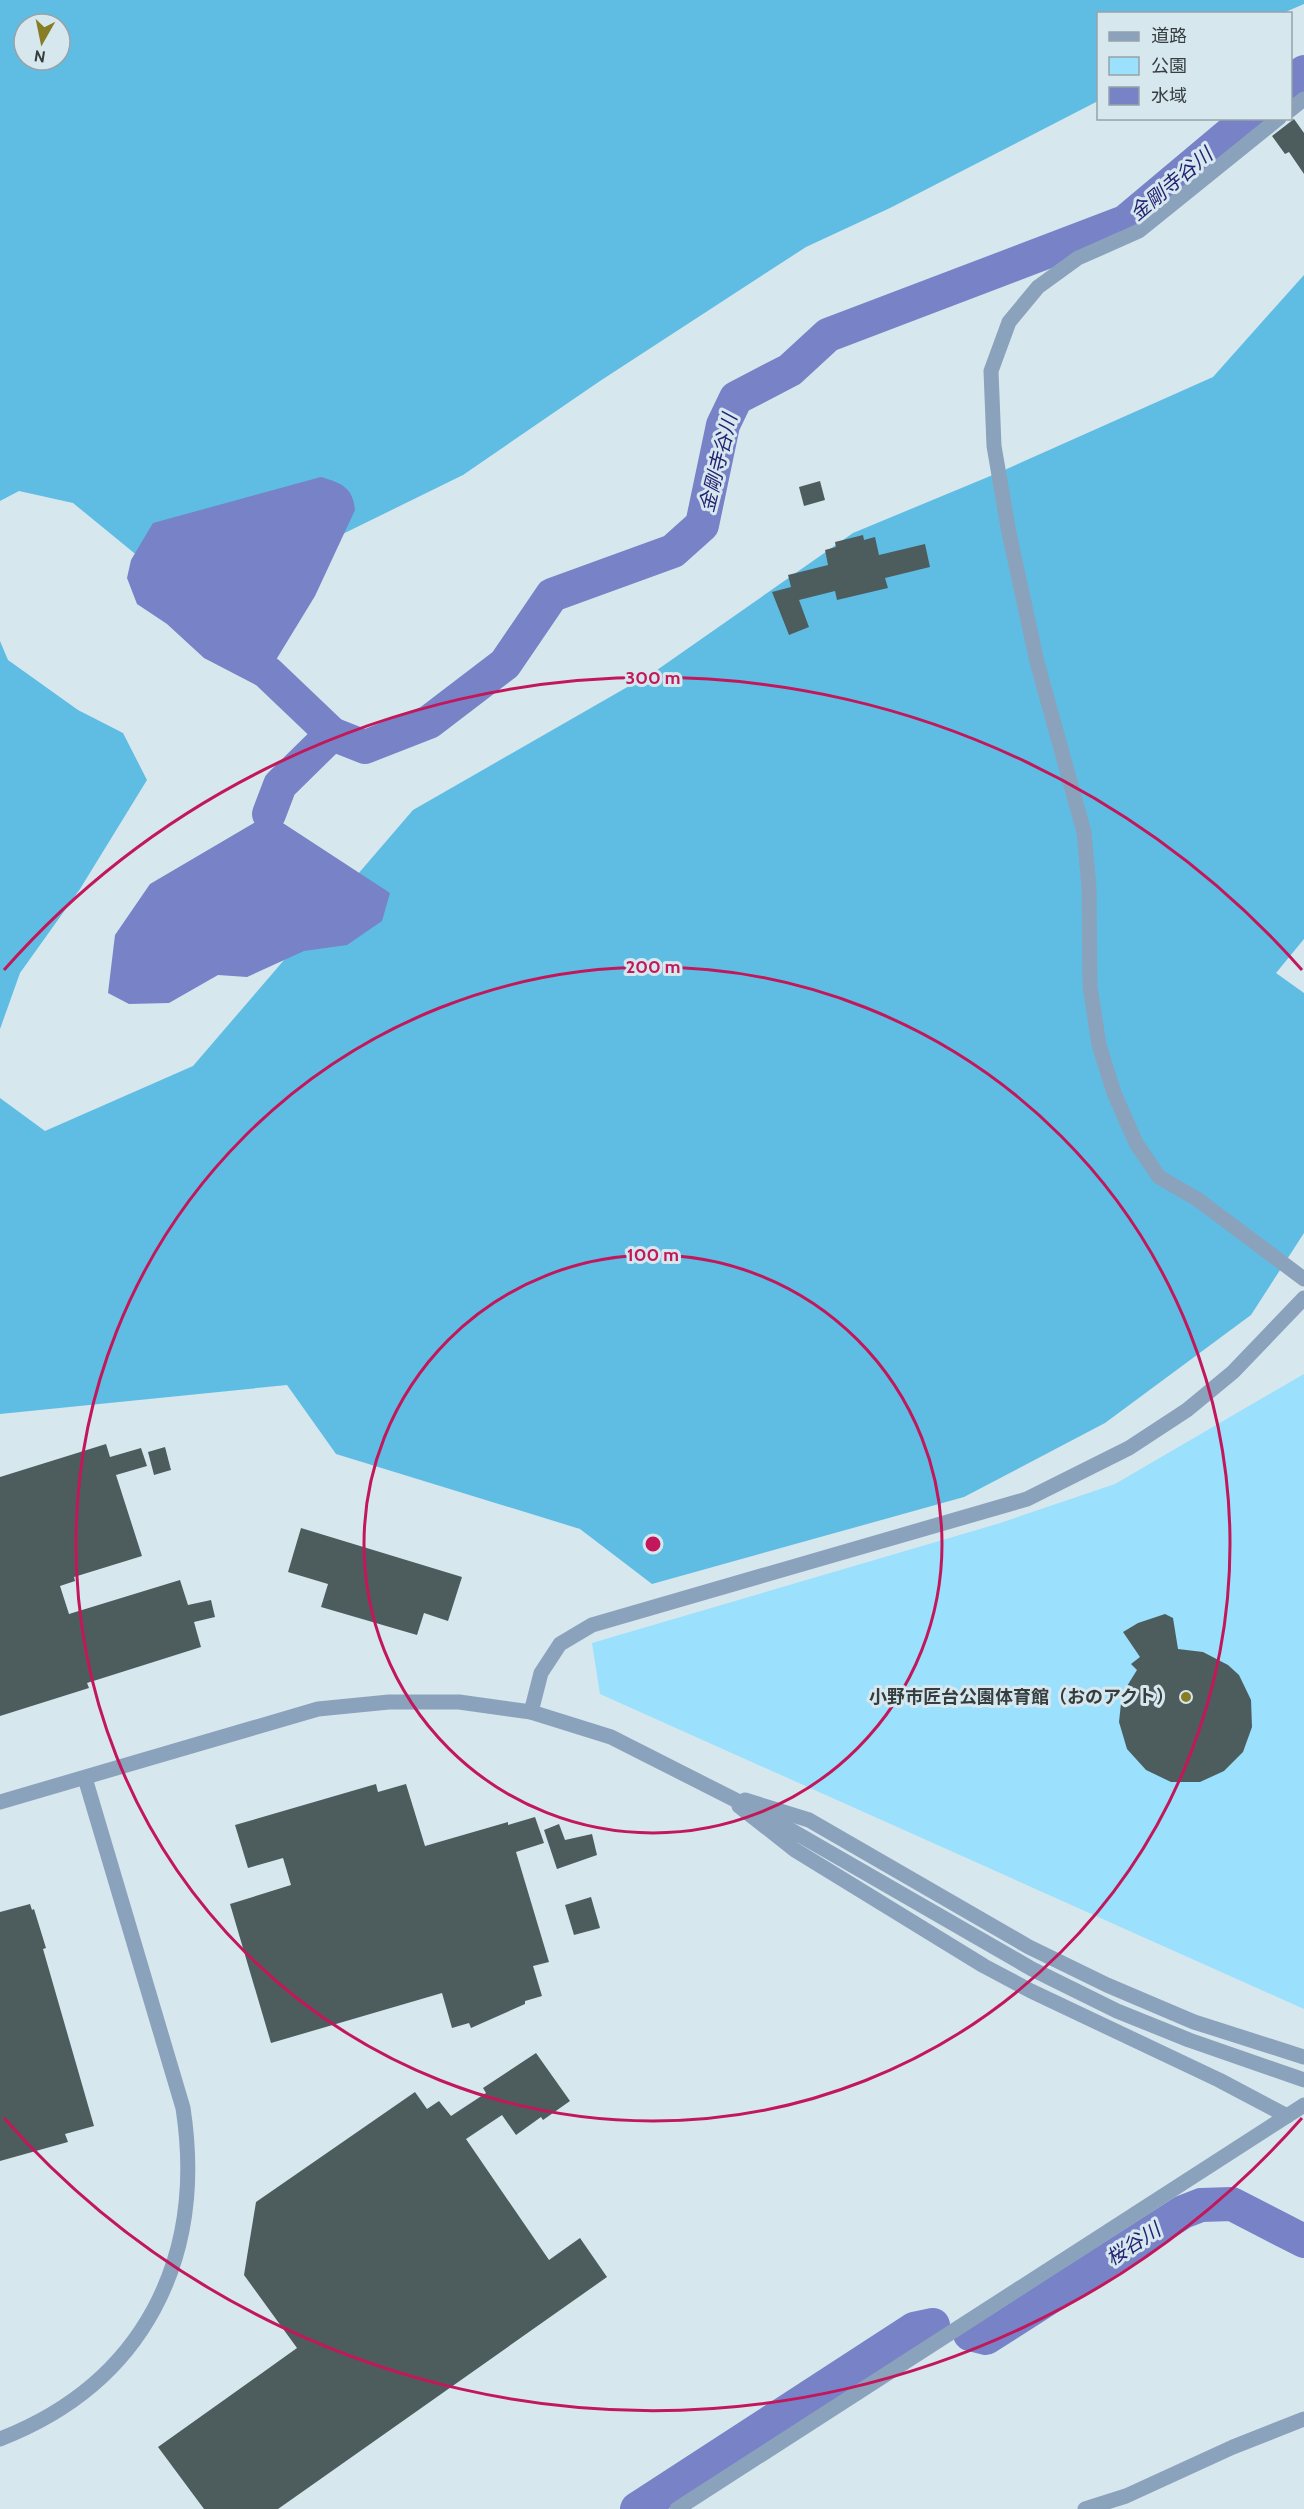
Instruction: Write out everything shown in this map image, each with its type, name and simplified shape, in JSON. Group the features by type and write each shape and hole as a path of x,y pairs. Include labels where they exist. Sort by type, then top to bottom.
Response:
{"street":[{"path":"1292,108 1304,99"},
{"path":"1277,120 1139,231 1078,258 1038,286 1009,322 991,371 994,446 1009,533 1037,662 1084,832 1089,887 1090,986 1099,1045 1114,1093 1137,1143 1159,1177 1197,1199 1304,1280"},
{"path":"531,1712 541,1673 560,1644 592,1625 1027,1499 1130,1448 1187,1410 1233,1372 1301,1301"},
{"path":"0,1803 318,1709 389,1702 459,1702 531,1712 611,1737 722,1793 763,1814 1032,1969 1118,2011 1261,2066 1304,2080"},
{"path":"0,2439 56,2413 92,2388 119,2360 146,2323 168,2282 181,2239 188,2190 189,2147 183,2109 85,1778"},
{"path":"722,1793 809,1820 1029,1947 1107,1985 1194,2022 1304,2057"},
{"path":"722,1793 795,1850 984,1966 1219,2080 1287,2116"},
{"path":"677,2509 1304,2105"},
{"path":"1085,2509 1126,2496 1233,2447 1304,2419"}],"green space":[{"path":"1304,1374 1304,2009 600,1694 592,1643 997,1524 1115,1484"}],"shaded area":[{"path":"0,0 1304,0 1304,4 1285,12 1097,12 1097,102 890,208 806,247 600,381 463,475 247,581 150,566 73,503 19,491 0,501"},
{"path":"1304,275 1304,939 1276,973 1304,993 1304,1233 1251,1315 1105,1423 964,1497 652,1584 580,1529 336,1454 287,1385 0,1414 0,1098 45,1131 193,1066 413,810 657,670 853,533 1000,472 1213,377"},
{"path":"0,641 8,660 78,710 123,733 147,780 80,889 20,973 0,1029"}],"water":[{"path":"321,477 345,487 352,496 355,510 315,596 268,673 256,685 204,658 167,624 137,604 127,578 131,560 153,523"},
{"path":"269,814 390,893 382,921 347,945 304,951 247,977 218,975 169,1003 129,1004 108,993 115,935 150,884"}],"building":[{"path":"1294,119 1304,133 1304,174 1289,152 1285,154 1272,136"},
{"path":"820,481 825,500 804,506 799,487"},
{"path":"863,535 864,540 875,537 879,555 925,544 930,567 885,578 888,588 837,600 835,591 799,600 809,627 789,635 772,592 791,587 788,575 828,565 825,550 836,547 835,542"},
{"path":"106,1444 110,1457 141,1448 147,1466 116,1475 142,1556 74,1577 75,1581 60,1586 69,1614 180,1580 188,1605 211,1600 215,1617 194,1622 201,1647 87,1683 89,1688 0,1716 0,1477"},
{"path":"165,1447 171,1470 154,1475 148,1452"},
{"path":"301,1528 462,1577 448,1621 424,1613 417,1635 321,1607 328,1584 288,1572"},
{"name":"小野市匠台公園体育館（おのアクト）","path":"1165,1614 1173,1618 1178,1649 1203,1652 1228,1665 1239,1675 1251,1700 1252,1727 1243,1752 1224,1771 1200,1782 1171,1782 1146,1770 1127,1749 1119,1722 1122,1694 1137,1670 1131,1664 1140,1657 1123,1632 1138,1623"},
{"path":"376,1784 378,1792 406,1784 425,1846 508,1822 508,1825 535,1817 544,1843 516,1852 549,1962 533,1966 542,1996 525,2001 525,2004 471,2028 469,2023 452,2028 442,1993 271,2043 230,1904 291,1885 283,1858 248,1868 235,1825"},
{"path":"559,1824 565,1840 592,1834 597,1855 557,1869 544,1830"},
{"path":"591,1897 600,1928 574,1935 565,1905"},
{"path":"30,1904 32,1910 34,1909 46,1948 43,1949 94,2126 65,2134 68,2142 0,2161 0,1912"},
{"path":"536,2053 570,2101 543,2120 541,2117 516,2135 502,2115 466,2139 549,2260 580,2238 607,2277 278,2509 204,2509 158,2447 297,2348 244,2275 256,2202 415,2092 427,2109 439,2101 451,2116 486,2093 483,2088"}],"waterway":[{"name":"金剛寺谷川","path":"1292,81 1304,72"},
{"name":"金剛寺谷川","path":"269,814 280,785 332,734 365,747 429,722 505,664 552,595 673,551 702,525 723,425 736,398 790,370 828,335 1125,222 1247,120"},
{"name":"金剛寺谷川","path":"268,673 332,734"},
{"name":"桜谷川","path":"970,2334 986,2338 1183,2212 1201,2205 1232,2204 1304,2241"},
{"name":"桜谷川","path":"637,2509 914,2329 933,2325"}],"place":[{"name":"小野市匠台公園体育館（おのアクト）","path":"1186,1697"}]}
